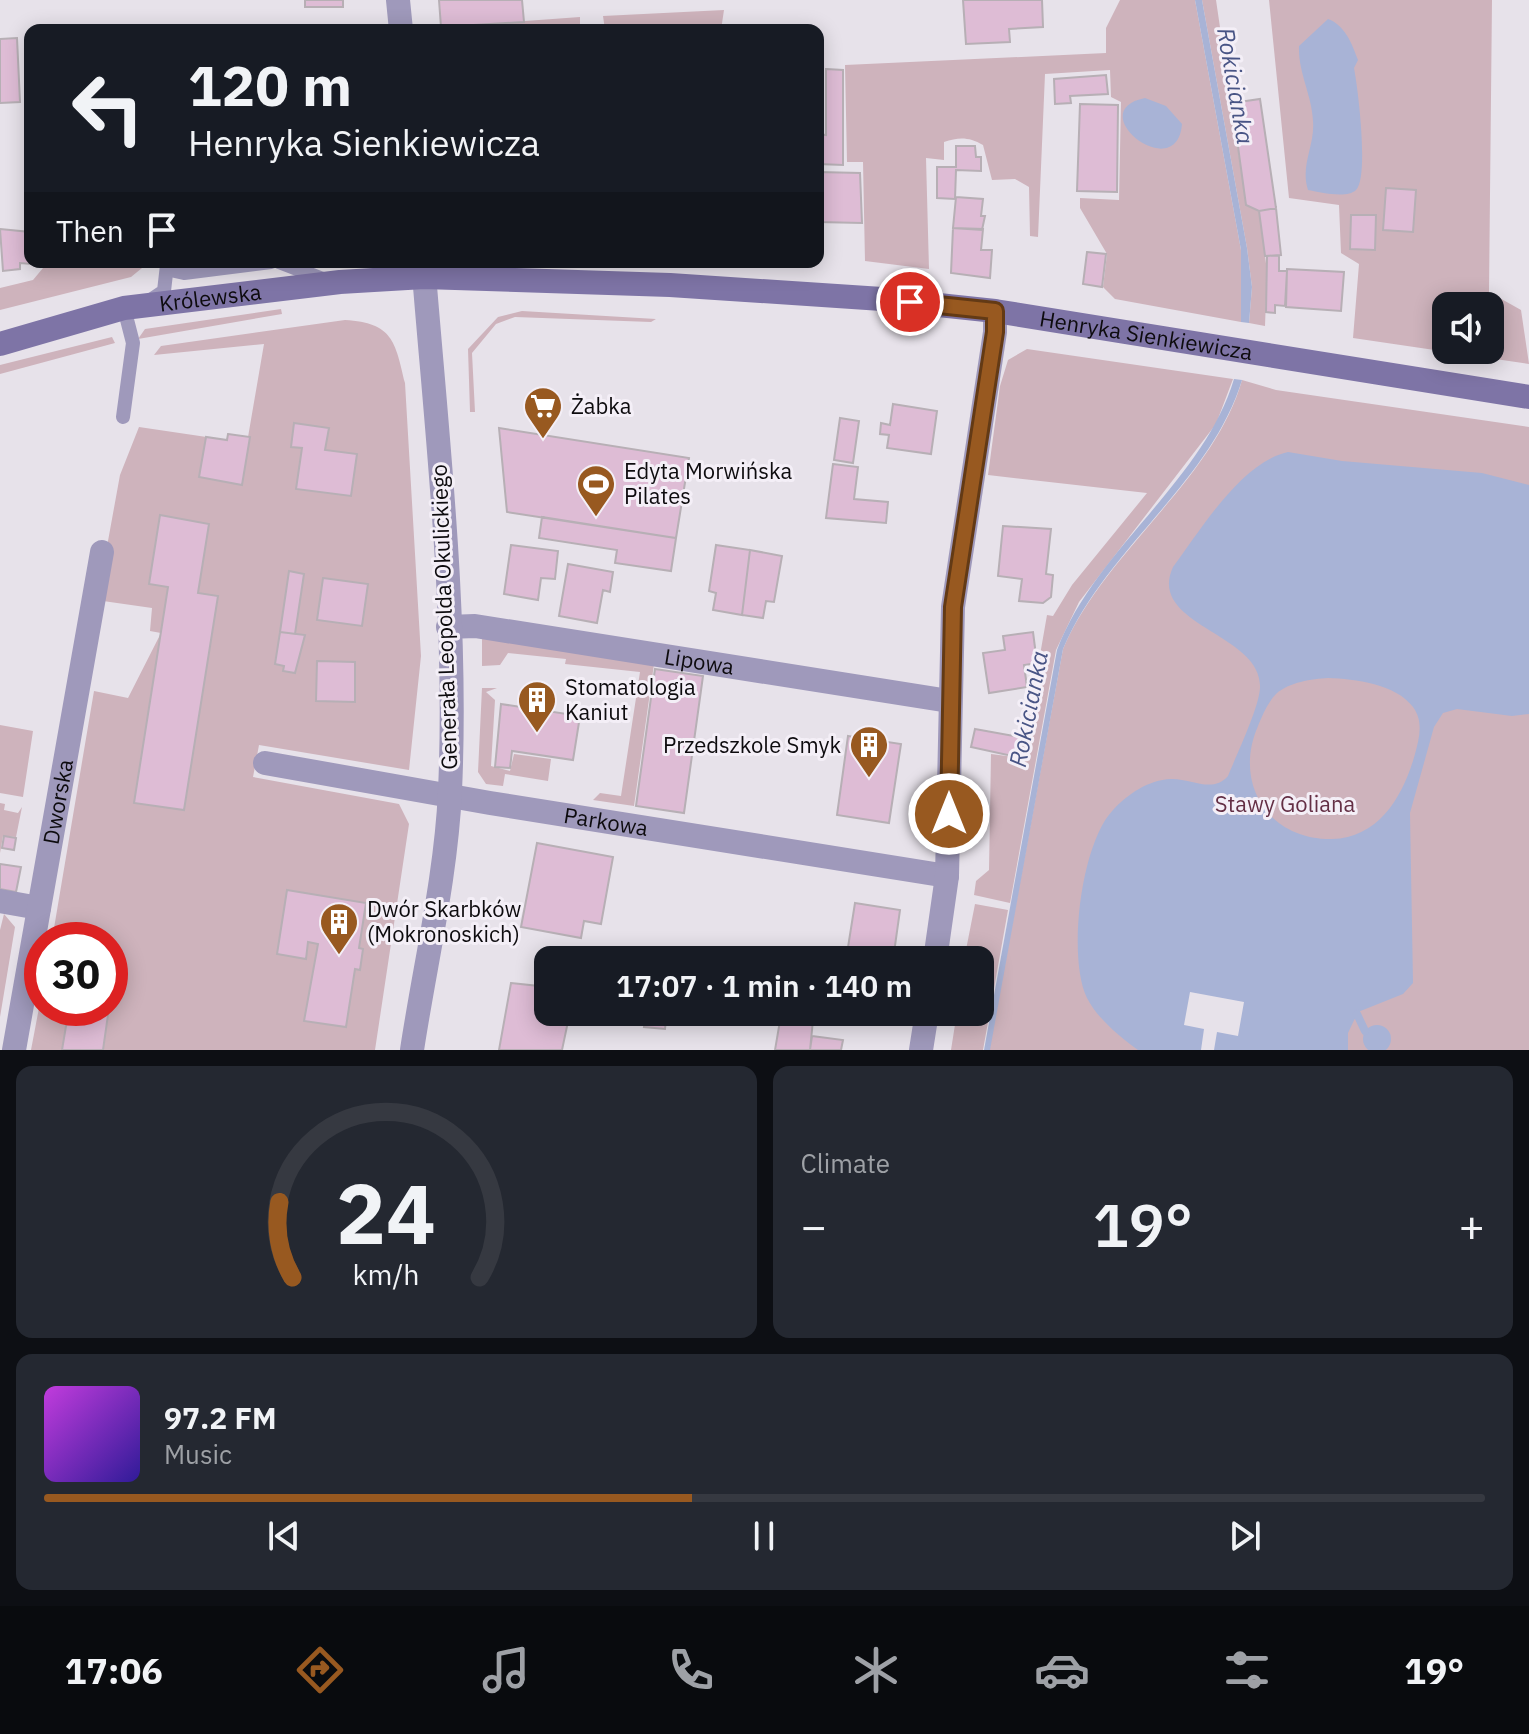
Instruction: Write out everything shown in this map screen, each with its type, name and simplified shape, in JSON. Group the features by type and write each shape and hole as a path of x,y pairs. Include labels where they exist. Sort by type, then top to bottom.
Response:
{"main road":[{"name":"Królewska","path":"0,344 124,308 423,270"},
{"name":"Henryka Sienkiewicza","path":"423,270 882,299 995,311 1529,397"}],"street":[{"path":"398,0 400,24"},
{"name":"Generała Leopolda Okulickiego","path":"412,1050 450,795 448,627 423,270"},
{"path":"937,946 947,876 953,607 995,332 995,311"},
{"name":"Dworska","path":"14,1050 102,552"},
{"name":"Lipowa","path":"448,627 475,626 949,701"},
{"name":"Parkowa","path":"265,763 947,876"},
{"path":"0,901 39,908"},
{"path":"921,1050 925,1026"}],"lane":[{"path":"123,417 133,343 124,308 158,297 168,282 166,268"},
{"path":"174,268 184,273 224,268"},
{"path":"294,268 332,283"}],"green space":[{"path":"1120,0 1195,0 1241,250 1241,322 1115,299 1103,287 1107,254 1080,208 1080,198 1119,200 1121,102 1111,97 1110,70 1045,74 1038,237 1030,236 1029,187 1015,179 992,180 983,145 968,139 954,139 944,142 944,160 926,158 929,269 865,261 863,162 847,162 845,65 1106,53 1106,28"},
{"path":"1202,0 1216,0 1246,205 1259,211 1267,271 1265,326 1249,323 1252,287 1247,248"},
{"path":"1269,0 1492,0 1489,292 1432,292 1432,350 1353,338 1359,264 1341,253 1339,205 1289,198"},
{"path":"724,10 722,24 604,24 603,16"},
{"path":"580,17 580,24 483,24"},
{"path":"43,268 142,268 131,277 0,310 0,288 33,280"},
{"path":"1504,300 1521,310 1529,364 1504,360"},
{"path":"281,309 282,314 138,339 145,329"},
{"path":"522,311 656,319 651,322 515,317 496,324 472,353 475,412 470,412 468,349 498,317"},
{"path":"345,320 373,325 382,330 398,356 405,383 421,656 409,770 259,745 253,777 399,804 409,824 375,1050 31,1050 36,1026 128,1026 128,922 55,922 94,691 128,698 161,633 150,631 152,608 103,601 98,596 120,475 139,427 247,443 264,344 154,355 161,346"},
{"path":"112,337 115,343 0,374 0,365"},
{"path":"1027,349 1233,379 1216,424 1079,602 1056,650 1010,903 974,895 976,881 989,870 991,754 1022,758 1047,615 1053,616 1072,585 1147,493 988,475 1000,386 1008,360"},
{"name":"Stawy Goliana","path":"1242,380 1276,390 1529,427 1529,1050 989,1050 1063,649 1081,614 1104,580 1184,483 1208,451 1228,416"},
{"path":"482,635 654,664 634,806 593,800 600,793 621,796 640,672 565,664 566,659 508,653 500,665 482,666"},
{"path":"482,688 497,688 486,692 495,700 491,766 510,771 514,754 551,759 548,781 505,774 503,786 486,784 478,772"},
{"path":"0,725 33,731 23,797 0,793"},
{"path":"0,803 5,804 4,810 18,813 22,807 16,837 3,836 0,853"},
{"path":"975,904 1008,910 994,988 994,946 967,946"},
{"path":"4,914 15,927 0,1017 0,930"},
{"path":"955,1026 987,1026 983,1050 951,1050"}],"water":[{"path":"1195,0 1202,0 1247,248 1252,287 1249,323 1241,322 1241,250"},
{"path":"1328,19 1343,30 1358,60 1354,68 1362,168 1356,190 1346,194 1308,190 1306,181 1313,121 1299,46"},
{"path":"1145,98 1166,106 1182,124 1176,142 1165,148 1151,147 1137,140 1127,129 1123,116 1128,105"},
{"path":"1234,379 1242,380 1227,417 1206,452 1104,579 1081,613 1063,649 990,1050 984,1050 988,1026 994,1026 994,995 1057,650 1074,614 1096,580 1199,451 1219,416"},
{"name":"Stawy Goliana","path":"1288,452 1342,461 1482,473 1529,485 1529,714 1512,716 1457,709 1443,713 1434,727 1410,813 1413,983 1403,994 1358,1012 1348,1033 1348,1050 1138,1050 1097,1013 1087,998 1081,980 1078,929 1085,873 1102,826 1113,810 1132,793 1163,780 1178,779 1208,785 1228,776 1259,697 1256,669 1244,654 1189,617 1176,603 1169,587 1173,567 1209,517 1238,483 1271,458","holes":["1339,679 1374,684 1406,699 1416,713 1420,725 1419,736 1404,784 1397,798 1376,822 1349,837 1309,837 1290,830 1274,819 1262,804 1250,768 1251,747 1263,714 1276,694 1301,682"]},
{"path":"1372,1026 1382,1026 1390,1034 1390,1044 1385,1050 1369,1050 1364,1044 1364,1034"}],"pier":[{"path":"1190,992 1244,1002 1238,1036 1217,1032 1214,1050 1201,1050 1204,1029 1184,1025"}],"building":[{"path":"305,0 343,0 343,7 305,7"},
{"path":"439,0 522,0 524,22 441,24"},
{"path":"963,0 1042,0 1043,27 1009,29 1010,42 966,44"},
{"path":"17,38 20,102 0,103 0,39"},
{"path":"826,69 843,70 843,165 824,164"},
{"path":"1106,75 1108,94 1070,96 1071,103 1055,104 1054,79"},
{"path":"1260,99 1276,208 1259,211 1246,205 1232,103"},
{"path":"1080,104 1118,105 1117,192 1077,191"},
{"path":"956,146 975,146 976,157 981,157 981,171 956,170 955,199 937,198 937,167 956,167"},
{"path":"824,172 860,173 862,223 824,222"},
{"path":"1386,188 1416,190 1413,232 1383,230"},
{"path":"956,197 983,199 981,216 985,216 982,230 953,228"},
{"path":"1276,208 1281,255 1265,256 1259,211"},
{"path":"1351,215 1376,215 1375,250 1350,249"},
{"path":"953,228 983,229 981,250 992,250 990,278 951,273"},
{"path":"0,229 24,231 24,263 20,263 20,269 3,271"},
{"path":"1087,252 1106,254 1102,287 1083,284"},
{"path":"1279,255 1279,271 1287,271 1285,306 1275,305 1275,313 1266,312 1267,256"},
{"path":"1287,269 1344,272 1341,311 1286,307"},
{"path":"893,404 937,411 931,454 887,448 889,435 880,434 881,423 890,425"},
{"path":"840,418 859,421 853,463 834,460"},
{"path":"294,423 329,428 325,450 357,454 351,496 296,489 302,448 291,447"},
{"path":"499,428 689,458 676,538 507,512"},
{"path":"228,434 250,437 242,485 199,477 206,437 227,440"},
{"path":"833,464 858,467 854,499 888,502 886,523 826,518"},
{"path":"160,515 209,524 198,593 218,596 184,810 134,803 168,587 149,584"},
{"path":"542,517 676,538 671,571 615,563 617,550 539,538"},
{"path":"1003,526 1051,529 1046,574 1053,575 1051,597 1043,603 1019,601 1022,579 998,576"},
{"path":"511,545 558,551 555,579 541,578 538,600 504,594"},
{"path":"716,545 750,550 742,615 713,610 716,593 709,591"},
{"path":"750,550 782,556 774,602 766,601 763,618 742,615"},
{"path":"568,564 613,572 610,592 603,590 597,623 559,616"},
{"path":"289,571 304,574 295,634 280,632"},
{"path":"323,578 368,584 362,626 317,620"},
{"path":"280,632 305,635 295,673 283,671 284,666 275,664"},
{"path":"1033,632 1037,663 1024,665 1027,687 989,693 983,653 1005,650 1003,636"},
{"path":"317,661 355,662 355,702 316,701"},
{"path":"655,669 703,676 684,813 636,806"},
{"name":"Stomatologia Kaniut","path":"501,704 580,716 573,760 512,751 510,768 495,767"},
{"path":"975,729 1025,738 1021,758 971,747"},
{"name":"Przedszkole Smyk","path":"848,736 901,744 889,823 837,815"},
{"path":"4,836 16,838 14,850 2,848"},
{"path":"537,843 613,857 601,924 584,921 581,938 521,927"},
{"path":"0,864 21,867 16,892 0,889"},
{"name":"Dwór Skarbków (Mokronoskich)","path":"287,890 366,903 359,948 363,949 360,970 355,969 346,1027 304,1021 318,944 308,942 306,959 277,954"},
{"path":"855,903 900,910 895,946 848,946"},
{"path":"511,983 534,985 534,1026 567,1026 562,1050 499,1050"},
{"path":"66,1026 106,1026 103,1050 62,1050"},
{"path":"644,1026 665,1026 665,1029"},
{"path":"779,1026 812,1026 810,1050 775,1050"},
{"path":"812,1036 843,1040 841,1050 810,1050"}],"waterway":[{"path":"1357,1014 1365,1031"}],"place":[{"name":"Żabka","path":"543,440"},
{"name":"Edyta Morwińska Pilates","path":"596,518"},
{"name":"Stomatologia Kaniut","path":"537,734"},
{"name":"Przedszkole Smyk","path":"869,779"},
{"name":"Dwór Skarbków (Mokronoskich)","path":"339,956"}],"route":[{"path":"910,302 995,311 995,332 953,607 949,814"}],"water label":[{"name":"Rokicianka","path":"1235,86"},
{"name":"Rokicianka","path":"1029,709"}]}
